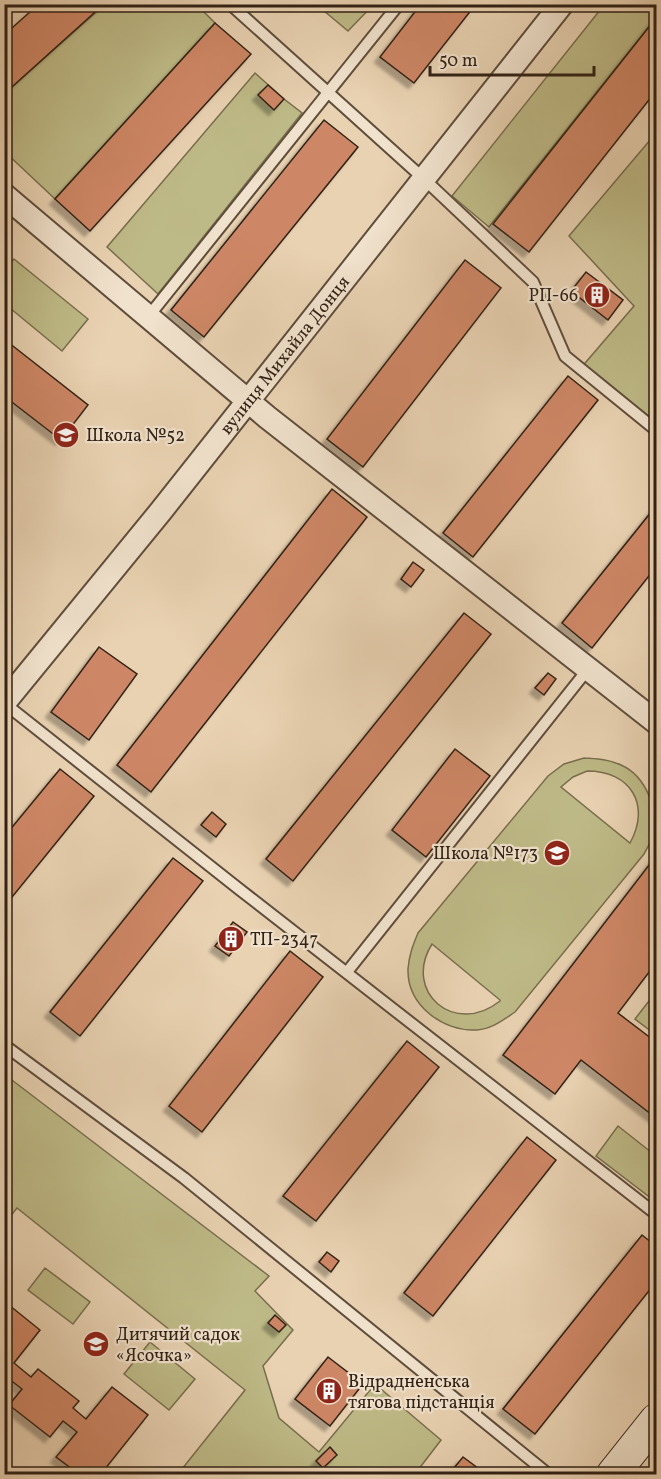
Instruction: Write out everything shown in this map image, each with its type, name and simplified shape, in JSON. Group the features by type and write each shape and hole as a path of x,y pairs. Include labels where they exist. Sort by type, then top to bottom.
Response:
{"main road":[{"path":"613,1474 657,1420"}],"street":[{"name":"вулиця Михайла Донця","path":"4,703 248,402 561,4"},
{"path":"4,195 248,402 657,722"}],"lane":[{"path":"230,4 423,178 533,282 565,357 657,430"},
{"path":"148,317 399,4"},
{"path":"347,972 588,669"},
{"path":"4,703 657,1214"},
{"path":"4,1045 184,1178 548,1474"}],"shaded area":[{"path":"104,5 197,5 215,23 55,199 5,152 4,94"},
{"path":"317,5 373,5 348,31"},
{"path":"604,5 656,5 656,18 489,227 452,196"},
{"path":"255,73 302,113 158,294 107,247"},
{"path":"656,133 656,429 580,369 634,306 569,236"},
{"path":"14,259 88,319 62,351 5,304 5,270"},
{"path":"584,758 607,760 621,765 638,777 649,795 654,816 652,837 648,846 644,854 515,1012 492,1026 477,1030 464,1029 440,1021 420,1005 409,982 409,959 418,933 548,776 564,764","holes":["587,771 615,777 633,793 638,816 630,843 561,787 573,777","432,944 500,1000 500,1001 483,1011 466,1014 451,1011 438,1004 428,993 424,978 424,962"]},
{"path":"656,992 656,1035 635,1019"},
{"path":"4,1074 269,1276 255,1291 293,1330 263,1366 279,1418 319,1452 375,1384 441,1440 415,1474 178,1474 245,1390 17,1208 5,1223"},
{"path":"618,1126 656,1156 656,1202 596,1156"},
{"path":"45,1268 90,1302 73,1324 28,1290"},
{"path":"150,1342 195,1379 169,1410 124,1374"}],"building":[{"path":"39,4 104,4 4,94 4,35"},
{"path":"421,4 476,4 414,83 380,57"},
{"path":"656,18 656,91 529,252 493,224"},
{"path":"215,23 251,54 90,231 55,199"},
{"path":"268,85 284,99 274,110 258,95"},
{"path":"324,120 358,147 204,337 171,310"},
{"path":"465,260 501,288 363,467 327,439"},
{"name":"РП-66","path":"586,272 623,300 608,320 571,291"},
{"path":"4,339 88,405 61,440 4,396"},
{"path":"568,376 598,400 473,557 443,533"},
{"path":"332,489 367,517 151,792 117,765"},
{"path":"656,506 656,567 592,648 562,623"},
{"path":"413,562 424,570 411,587 401,579"},
{"path":"464,613 491,634 293,881 266,859"},
{"path":"99,647 137,674 89,740 51,712"},
{"path":"548,673 556,679 544,695 535,688"},
{"path":"455,749 490,776 426,857 392,830"},
{"path":"60,769 94,796 4,907 4,837"},
{"path":"212,812 226,824 216,837 201,825"},
{"path":"656,856 656,963 618,1013 656,1042 656,1118 581,1060 555,1094 503,1055"},
{"path":"173,858 203,881 80,1036 50,1012"},
{"name":"ТП-2347","path":"233,922 247,932 229,956 215,946"},
{"path":"290,951 323,977 202,1132 169,1106"},
{"path":"407,1041 439,1067 316,1221 283,1196"},
{"path":"527,1137 556,1160 433,1316 404,1293"},
{"path":"642,1235 656,1246 656,1282 535,1434 503,1409"},
{"path":"327,1252 339,1261 331,1272 319,1262"},
{"path":"4,1301 40,1330 14,1363 31,1377 38,1369 79,1401 73,1408 86,1419 112,1387 148,1415 101,1474 79,1474 56,1457 77,1432 63,1421 50,1437 9,1405 22,1389 4,1375"},
{"path":"275,1315 286,1325 279,1332 268,1323"},
{"name":"Відрадненська тягова підстанція","path":"328,1357 363,1384 330,1426 295,1399"},
{"path":"330,1447 337,1455 323,1468 316,1461"},
{"path":"463,1457 486,1474 449,1474"}],"place":[{"name":"РП-66","path":"597,295"},
{"name":"Школа №52","path":"66,435"},
{"name":"Школа №173","path":"557,853"},
{"name":"ТП-2347","path":"231,939"},
{"name":"Дитячий садок «Ясочка»","path":"96,1344"},
{"name":"Відрадненська тягова підстанція","path":"329,1391"}]}
